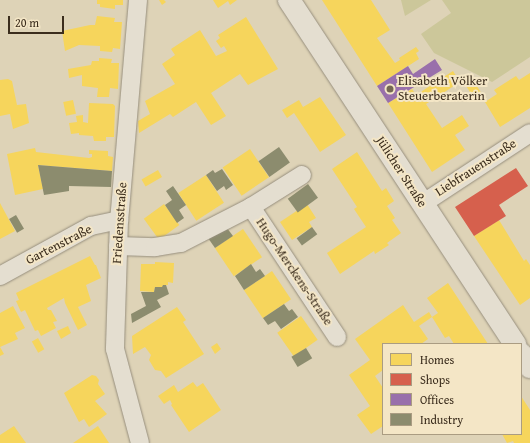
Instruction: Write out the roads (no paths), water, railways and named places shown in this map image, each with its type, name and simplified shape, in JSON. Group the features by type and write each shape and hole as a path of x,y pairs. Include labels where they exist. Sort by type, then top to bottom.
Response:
{"street":[{"name":"Friedensstraße","path":"138,0 119,220 115,349 140,443"},
{"name":"Jülicher Straße","path":"289,0 514,343"},
{"name":"Liebfrauenstraße","path":"422,204 530,133"},
{"name":"Hugo-Merckens-Straße","path":"118,246 155,247 181,243 251,207 302,175"},
{"name":"Hugo-Merckens-Straße","path":"251,207 337,337"},
{"name":"Gartenstraße","path":"0,276 92,226 119,220"},
{"path":"522,355 530,367"}],"place":[{"name":"Elisabeth Völker Steuerberaterin","path":"390,89"}]}
